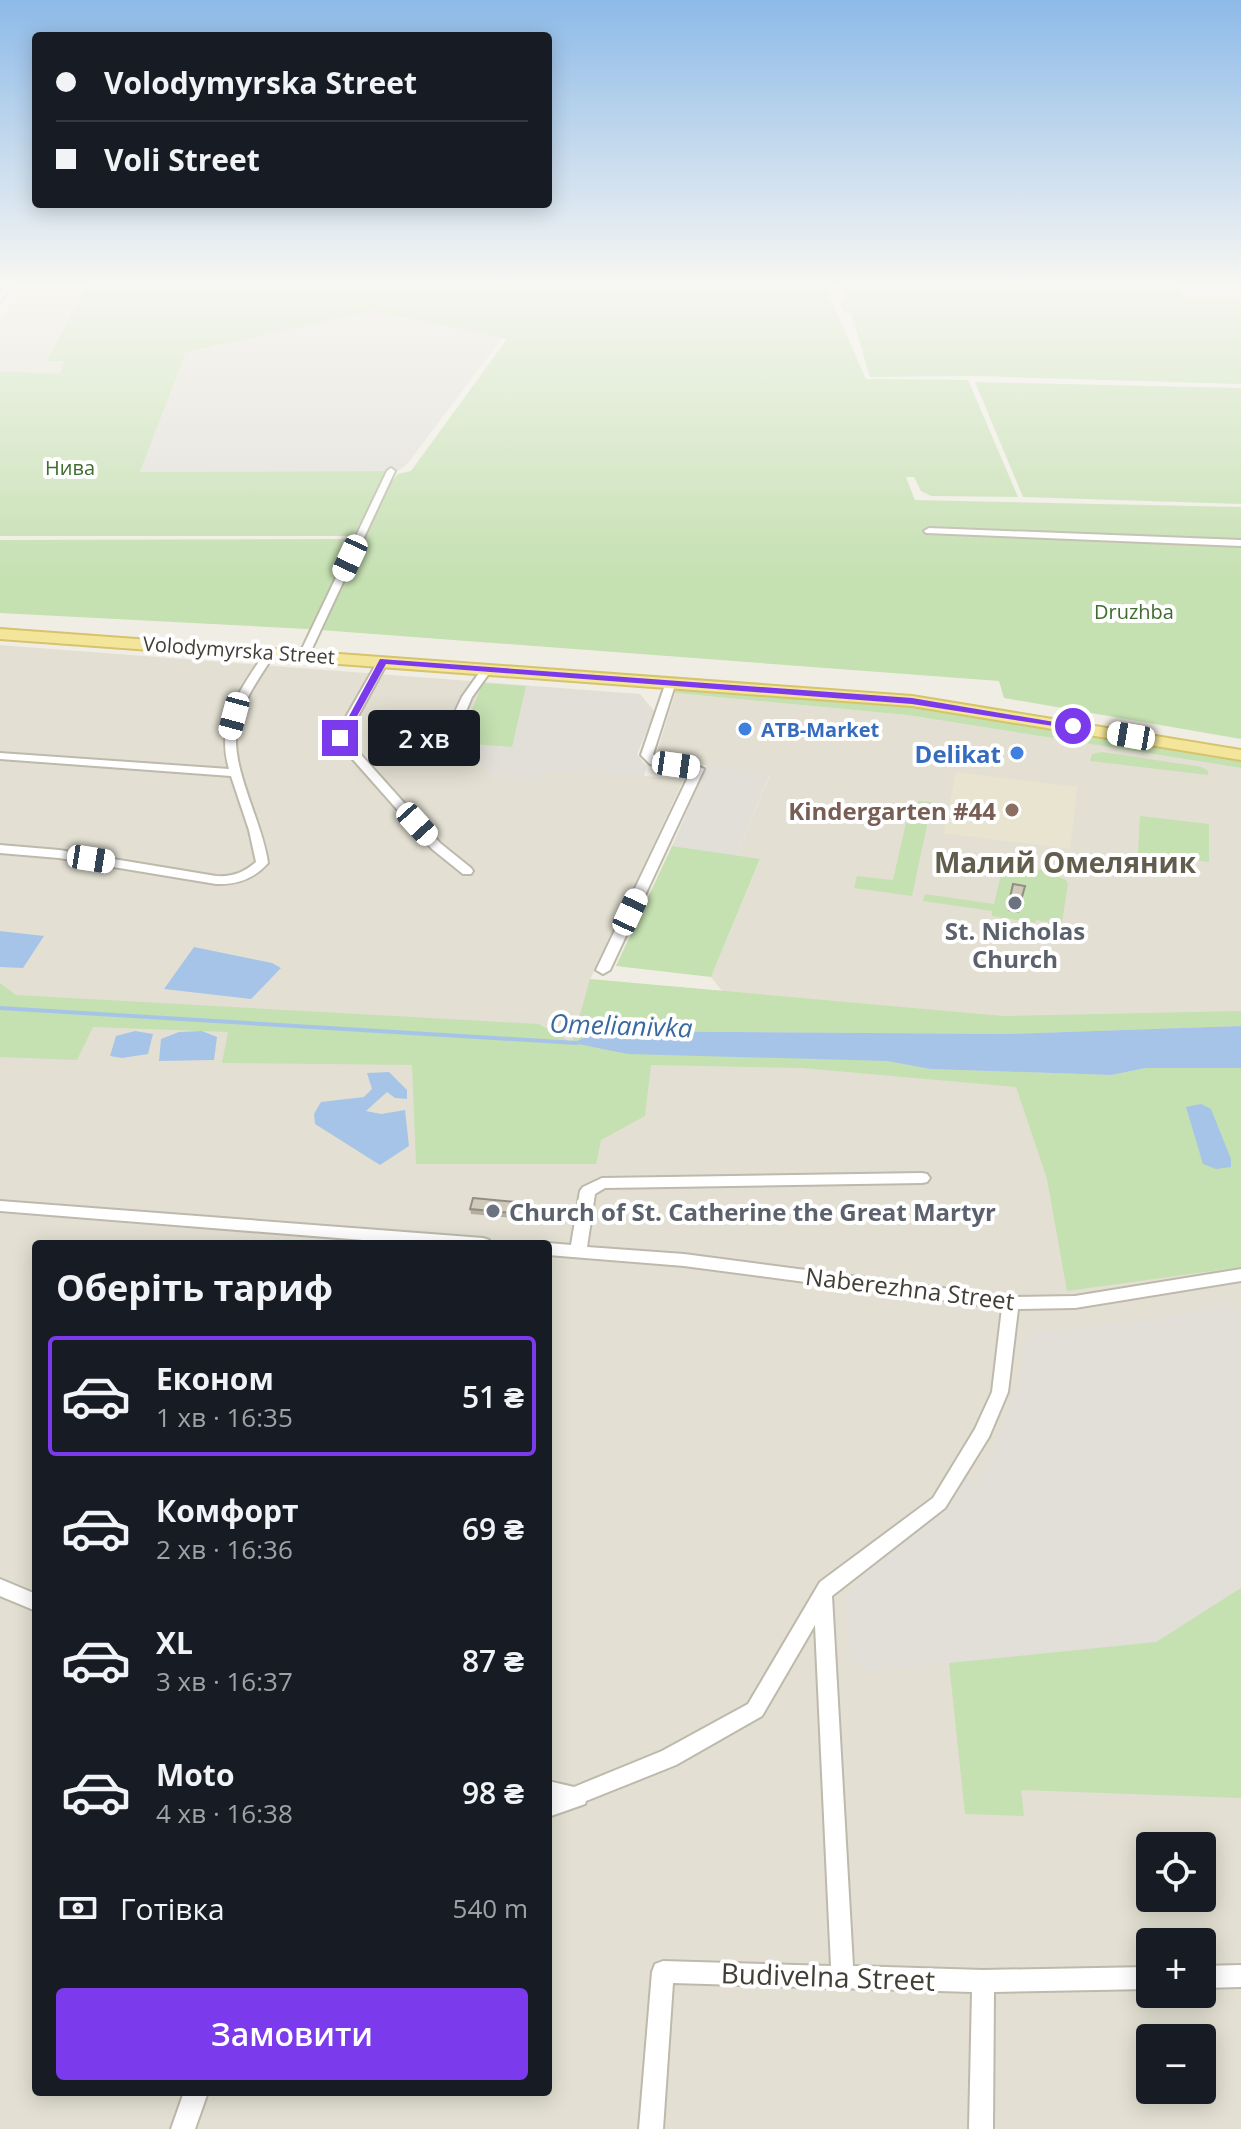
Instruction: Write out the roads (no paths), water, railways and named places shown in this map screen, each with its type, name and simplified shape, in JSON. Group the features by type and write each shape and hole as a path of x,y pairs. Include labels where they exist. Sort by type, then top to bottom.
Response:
{"main road":[{"name":"Volodymyrska Street","path":"0,634 267,658 304,655 380,666 484,674 671,682 912,701 1241,755"}],"street":[{"path":"304,655 391,471"},
{"path":"929,531 1241,543"},
{"name":"Volodymyrska Street","path":"0,849 59,854 232,881 252,872 262,863 261,841 237,773 229,733 234,716 267,658"},
{"path":"380,666 340,738 436,846 467,871"},
{"path":"450,735 467,697 484,674"},
{"path":"603,970 698,769 654,762 647,755 671,682"},
{"path":"0,756 237,773"},
{"path":"578,1252 588,1191 602,1183 922,1178"},
{"path":"0,1206 432,1240"},
{"name":"Naberezhna Street","path":"552,1249 684,1260 1011,1303 1075,1302 1241,1275"},
{"path":"552,1806 669,1758 755,1710 823,1594 939,1503 983,1432 1000,1392 1011,1303"},
{"path":"0,1587 32,1601"},
{"path":"823,1594 843,1977"},
{"path":"552,1792 578,1797"},
{"name":"Budivelna Street","path":"651,2129 663,1972 983,1981 1136,1978"},
{"path":"1216,1977 1241,1976"},
{"path":"981,2129 983,1981"},
{"path":"183,2129 195,2096"}],"water":[{"path":"0,931 44,936 23,968 0,967"},
{"path":"194,947 272,963 281,968 251,999 164,989"},
{"path":"1241,1026 1241,1068 1146,1068 1111,1075 930,1069 887,1061 628,1054 573,1043 598,1031 1006,1034"},
{"path":"135,1031 153,1034 148,1054 122,1058 110,1056 116,1036"},
{"path":"202,1031 217,1037 214,1060 159,1061 161,1039 179,1032"},
{"path":"389,1072 407,1090 407,1099 395,1098 387,1092 366,1111 381,1114 405,1110 409,1146 380,1165 315,1124 314,1114 321,1102 364,1097 372,1089 367,1073"},
{"path":"1201,1104 1211,1109 1231,1159 1231,1167 1216,1169 1203,1164 1186,1107"}],"waterway":[{"name":"Omelianivka","path":"0,1008 577,1043"}],"place":[{"name":"ATB-Market","path":"745,729"},
{"name":"Delikat","path":"1017,753"},
{"name":"Kindergarten #44","path":"1012,810"},
{"name":"St. Nicholas Church","path":"1015,903"},
{"name":"Church of St. Catherine the Great Martyr","path":"493,1211"}],"district":[{"name":"Малий Омеляник","path":"1065,862"}],"park label":[{"name":"Нива","path":"70,467"},
{"name":"Druzhba","path":"1134,611"}]}
